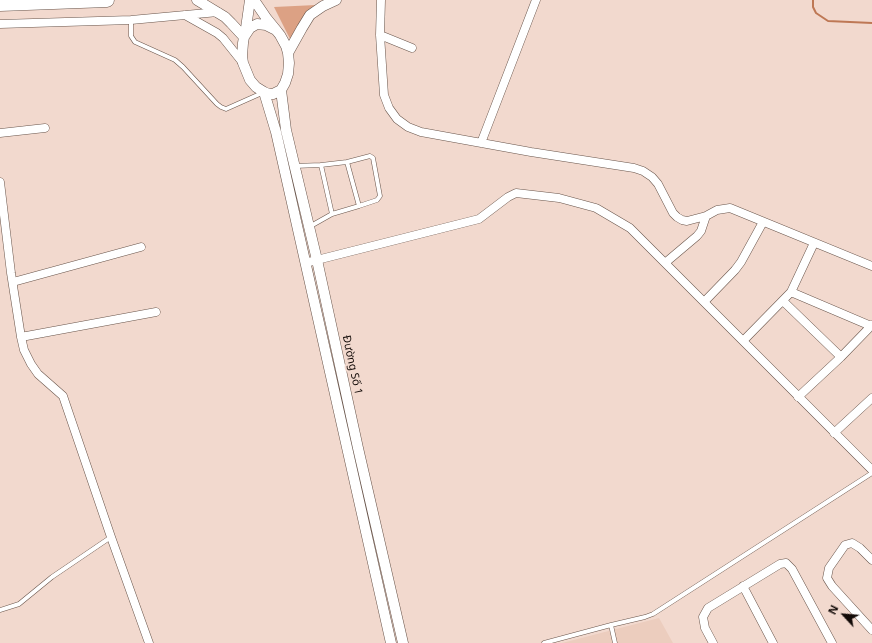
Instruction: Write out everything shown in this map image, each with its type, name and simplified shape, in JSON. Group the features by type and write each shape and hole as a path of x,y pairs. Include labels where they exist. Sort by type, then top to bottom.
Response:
{"highway":[{"path":"0,4 107,0"}],"street":[{"path":"197,0 218,12 244,37"},
{"path":"243,63 242,50 250,0"},
{"path":"185,15 223,38 243,63 250,80 256,87 264,92 272,94 280,90 285,82 288,74 288,53 283,40 254,0"},
{"path":"288,53 310,15 323,6 336,0"},
{"path":"381,0 380,35 384,94 389,108 397,119 408,127 421,132 481,143 634,168 644,171 652,177 658,184 673,213 682,220 687,221 706,216 717,210 730,208 872,266"},
{"path":"481,143 536,0"},
{"path":"0,24 131,20 218,12"},
{"path":"244,37 250,28 257,24 266,25 276,30"},
{"path":"380,35 412,48"},
{"name":"Đường Số 1","path":"280,90 286,130 294,166 317,260 403,643"},
{"name":"Đường Số 1","path":"264,92 276,132 304,263 391,643"},
{"path":"0,134 45,128"},
{"path":"0,182 4,243 13,282 24,350 35,371 63,396 149,643"},
{"path":"304,263 479,219 508,196 516,192 559,198 596,208 630,228 872,472"},
{"path":"665,263 697,236 701,231 706,216"},
{"path":"704,302 741,262 763,222"},
{"path":"743,341 791,292 814,243"},
{"path":"13,282 141,247"},
{"path":"791,292 872,326 798,397"},
{"path":"783,301 841,357"},
{"path":"21,337 156,312"},
{"path":"834,433 872,398"},
{"path":"872,560 860,548 852,543 845,545 829,568 827,578 832,586 872,630"},
{"path":"713,643 705,628 703,617 708,608 780,564 786,563 792,568 832,643"},
{"path":"743,586 773,643"}],"lane":[{"path":"131,20 131,36 135,42 175,60 221,107 226,109 264,92"},
{"path":"294,166 347,162 370,156 373,158 380,196 377,200 332,214 309,227"},
{"path":"347,162 359,206"},
{"path":"321,165 332,214"},
{"path":"544,643 653,614 872,472"},
{"path":"0,610 20,604 52,577 111,537"},
{"path":"611,625 615,643"}],"shaded area":[{"path":"316,5 290,40 274,7"},
{"path":"659,618 673,643 562,643"}],"waterway":[{"path":"813,0 813,7 816,13 828,21 872,23"}]}
